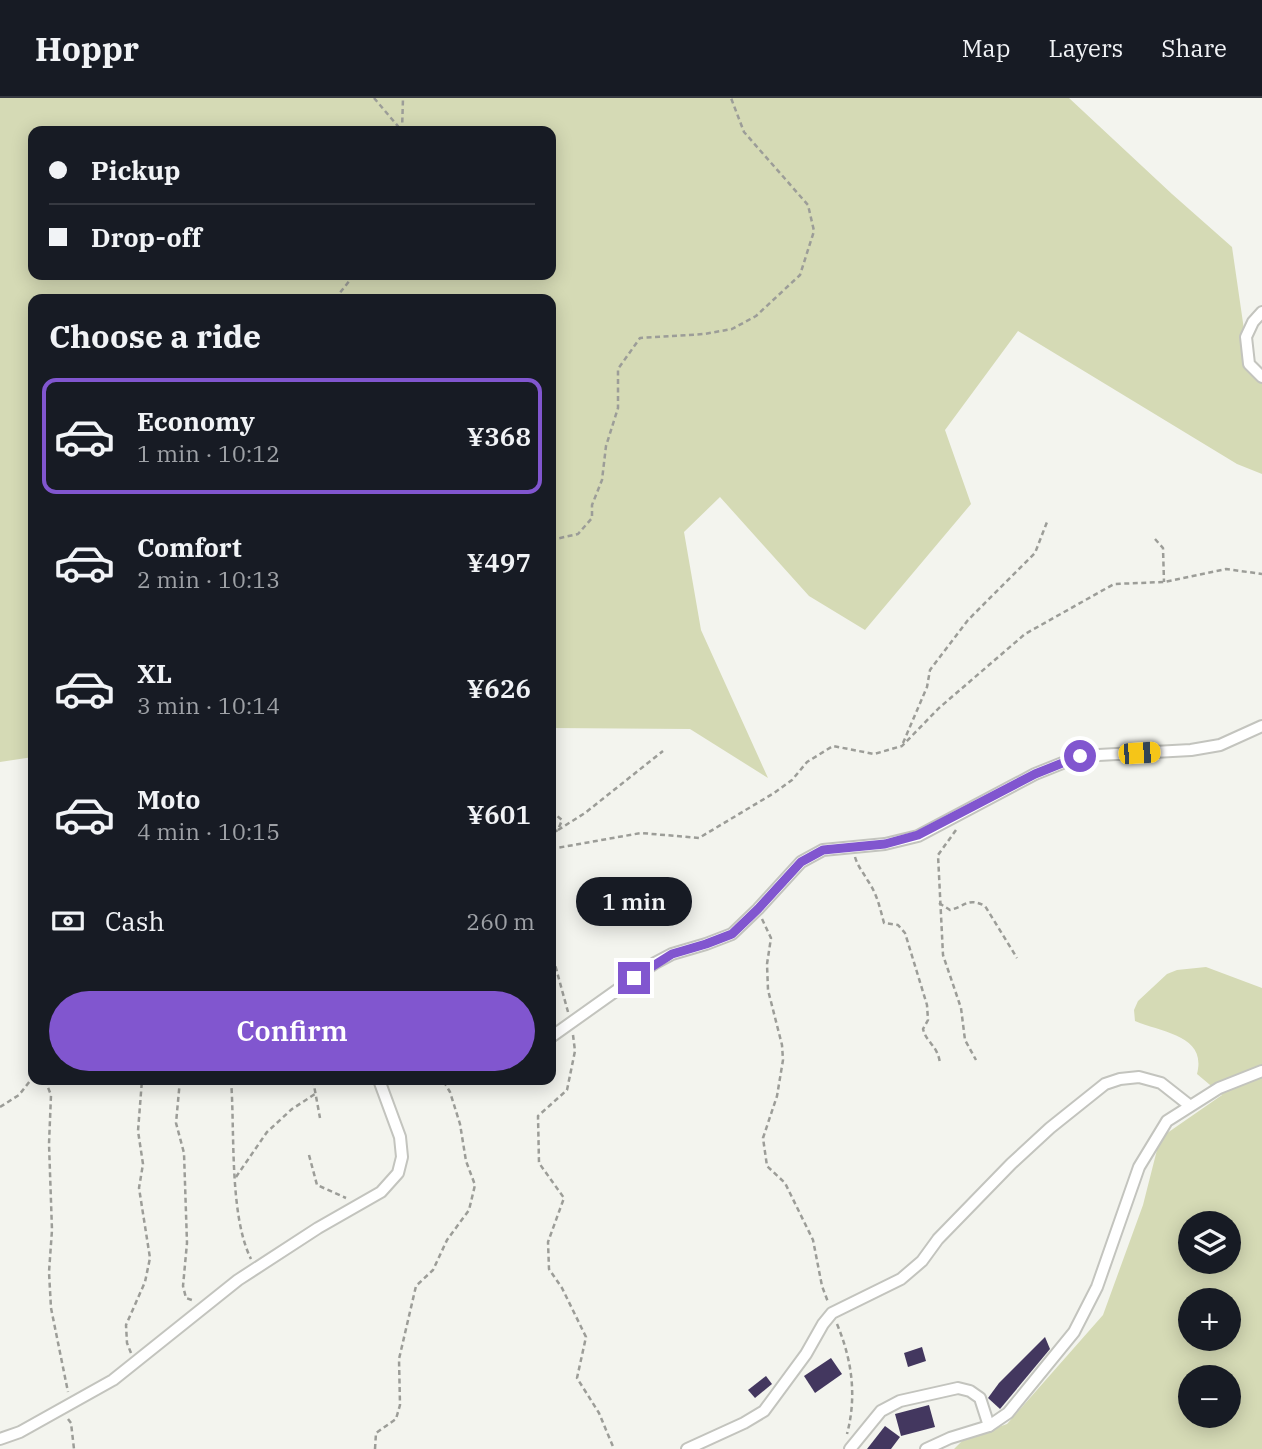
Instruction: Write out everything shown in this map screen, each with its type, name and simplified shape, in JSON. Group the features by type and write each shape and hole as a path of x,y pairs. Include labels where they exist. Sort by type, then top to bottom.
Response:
{"street":[{"path":"1262,312 1253,322 1246,337 1250,364 1262,377"},
{"path":"556,1034 655,963 672,954 732,934 801,862 823,850 885,844 918,835 1035,774 1080,756 1220,746 1262,726"},
{"path":"926,1449 950,1438 989,1426 1008,1413 1074,1332 1097,1287 1139,1167 1167,1121 1219,1088 1262,1070"},
{"path":"687,1449 764,1411 806,1354 822,1324 832,1314 901,1279 922,1261 938,1239 1011,1164 1105,1084 1139,1077 1161,1083 1189,1105"},
{"path":"0,1439 20,1433 113,1381 238,1280 381,1192 398,1173 402,1157 400,1137 381,1085"},
{"path":"850,1449 881,1411 901,1402 958,1388 970,1391 980,1398 989,1426"}],"path":[{"path":"374,98 398,126"},
{"path":"402,126 403,98"},
{"path":"556,539 578,534 592,518 592,505 602,480 606,446 618,408 618,369 640,338 732,330 756,316 800,275 814,231 808,205 744,132 731,98"},
{"path":"337,294 350,280"},
{"path":"902,746 927,687 930,670 968,620 1035,553 1047,522"},
{"path":"1155,539 1165,555 1164,582"},
{"path":"556,848 641,833 699,838 774,793 792,780 807,762 833,746 874,754 902,746 939,708 1025,634 1114,584 1164,582 1226,569 1262,574"},
{"path":"558,830 663,751"},
{"path":"964,811 960,824 938,855 939,903 943,955 961,1008 965,1040 975,1059"},
{"path":"556,815 562,820 558,830"},
{"path":"852,847 858,868 878,898 884,923 898,925 905,933 927,1005 928,1020 923,1029 925,1036 938,1050 940,1063"},
{"path":"939,903 950,910 976,901 985,906 1017,958"},
{"path":"758,909 771,938 767,964 768,990 783,1060 777,1096 763,1138 766,1157 768,1166 785,1183 813,1240 822,1286 845,1343 853,1380 853,1410 847,1436"},
{"path":"556,968 572,1024 575,1051 568,1090 538,1116 539,1163 564,1198 548,1242 549,1269 562,1288 586,1336 576,1378 599,1413 614,1449"},
{"path":"0,1107 19,1095 28,1083"},
{"path":"47,1085 51,1095 51,1308 74,1449"},
{"path":"135,1362 127,1343 126,1325 145,1282 150,1258 139,1188 142,1164 138,1131 142,1085"},
{"path":"180,1085 176,1123 184,1153 187,1216 183,1286 186,1298 196,1302"},
{"path":"231,1085 239,1217 243,1236 256,1268"},
{"path":"314,1085 320,1118"},
{"path":"374,1449 376,1433 396,1419 400,1405 399,1359 416,1286 433,1270 447,1240 469,1210 475,1185 466,1161 460,1124 446,1085"},
{"path":"236,1177 267,1132 292,1109 315,1094"},
{"path":"309,1155 317,1185 360,1204"}],"green space":[{"path":"0,98 1069,98 1232,247 1249,364 1262,377 1262,474 1237,464 1018,331 945,430 971,504 865,630 809,596 720,497 684,532 701,630 768,778 690,729 556,728 556,294 28,294 28,758 0,762"},
{"path":"1206,967 1262,988 1262,1449 954,1449 964,1439 1007,1424 1103,1315 1143,1205 1160,1138 1222,1095 1197,1074 1198,1061 1189,1043 1180,1037 1135,1021 1134,1010 1138,1001 1167,974 1177,970"}],"building":[{"path":"1045,1337 1050,1349 1000,1409 988,1398 999,1383"},
{"path":"922,1347 926,1361 908,1367 904,1353"},
{"path":"831,1358 842,1374 815,1393 804,1376"},
{"path":"766,1376 772,1384 755,1398 748,1390"},
{"path":"929,1405 935,1427 901,1436 895,1414"},
{"path":"885,1426 900,1437 891,1449 867,1449"}],"route":[{"path":"634,978 672,954 732,934 801,862 823,850 885,844 918,835 1035,774 1080,756"}]}
